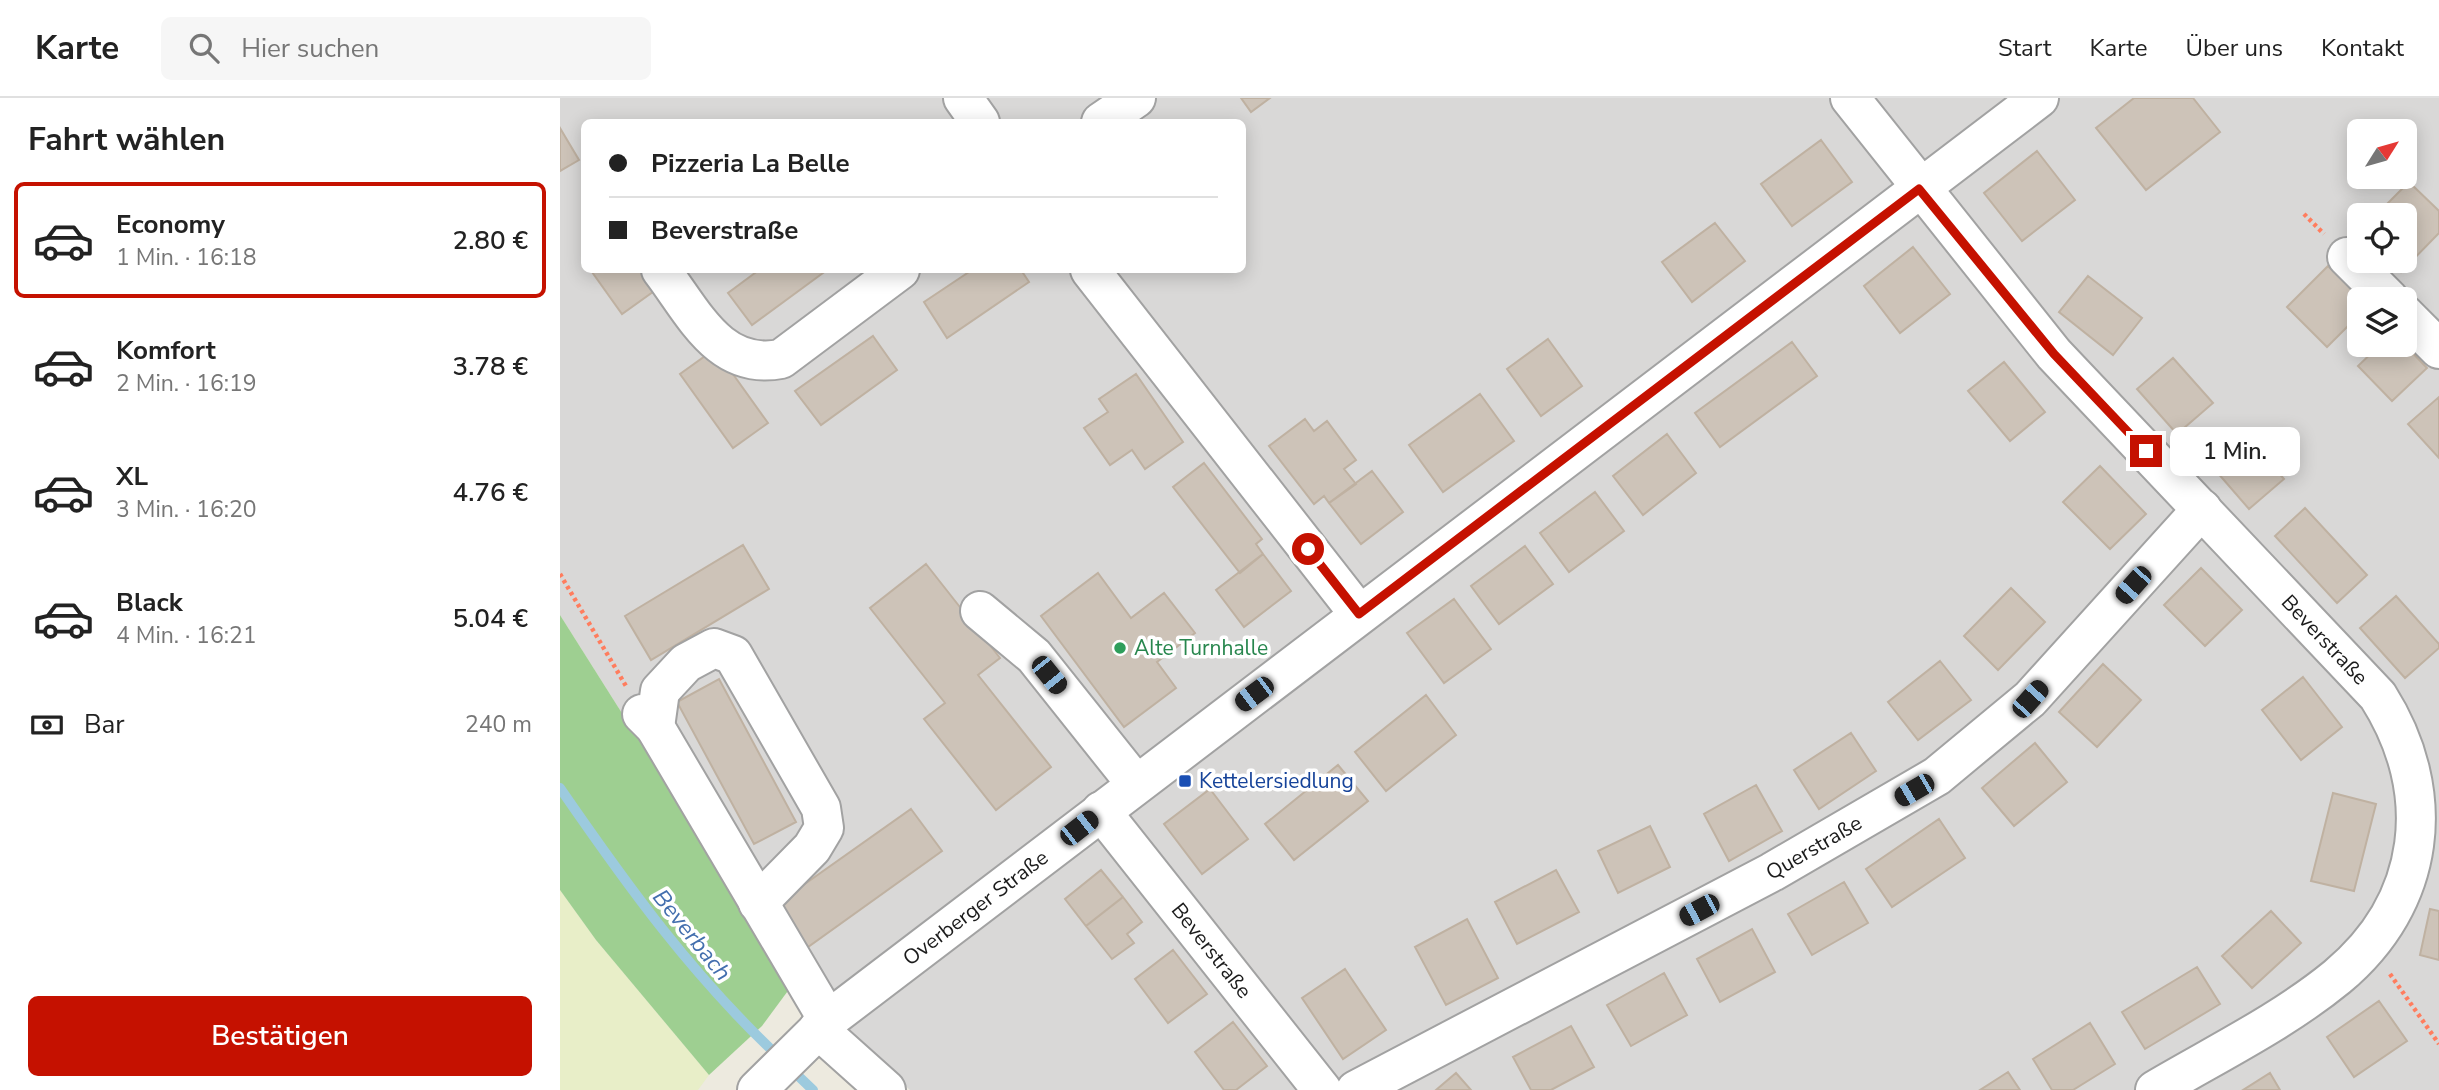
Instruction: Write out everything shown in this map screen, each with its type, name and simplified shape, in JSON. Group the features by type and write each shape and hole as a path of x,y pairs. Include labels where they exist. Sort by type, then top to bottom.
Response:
{"street":[{"path":"963,98 978,119"},
{"path":"1105,119 1136,98"},
{"name":"Beverstraße","path":"1850,98 1919,189 2054,354 2378,696 2397,724 2430,820 2406,880 2369,945 2337,977 2292,1009 2155,1090"},
{"name":"Overberger Straße","path":"762,1085 817,1030 1136,784 2039,98"},
{"path":"663,273 716,342 735,357 762,362 781,359 896,273"},
{"path":"1092,273 1359,614"},
{"path":"2363,273 2377,287"},
{"path":"2417,327 2439,349"},
{"name":"Querstraße","path":"1356,1090 1772,872 1937,776 2030,699 2202,509"},
{"path":"980,611 1034,656 1136,784"},
{"path":"758,903 812,848 824,828 821,808 733,655 714,648 686,663 660,691 649,721 758,903 817,1030 886,1090"},
{"name":"Beverstraße","path":"1101,811 1322,1090"}],"path":[{"path":"560,574 649,721"},
{"path":"2369,945 2439,1044"}],"shaded area":[{"path":"560,98 2439,98 2439,1090 910,1090 793,984 560,615"}],"green space":[{"path":"560,615 793,984 762,1026 709,1075 596,940 560,890"},
{"path":"560,890 596,940 709,1075 698,1090 560,1090"}],"building":[{"path":"1241,98 1270,98 1251,112"},
{"path":"2134,98 2193,98 2220,132 2146,190 2096,128"},
{"path":"560,128 579,160 560,171"},
{"path":"1821,140 1852,182 1792,226 1761,184"},
{"path":"2037,151 2075,200 2022,241 1984,193"},
{"path":"2402,189 2416,189 2439,211 2439,233 2417,256 2417,203 2388,203"},
{"path":"1715,223 1745,261 1692,302 1662,262"},
{"path":"1913,247 1950,294 1900,333 1864,286"},
{"path":"2328,266 2349,287 2347,327 2327,347 2287,307"},
{"path":"593,273 645,273 657,289 622,314"},
{"path":"755,273 823,273 752,325 728,293"},
{"path":"968,273 1023,273 1029,282 947,338 924,302"},
{"path":"2088,276 2142,318 2113,355 2059,312"},
{"path":"873,336 897,370 821,425 795,391"},
{"path":"1548,339 1582,386 1541,416 1507,369"},
{"path":"1792,342 1817,376 1720,447 1695,413"},
{"path":"715,349 768,423 733,448 680,374"},
{"path":"2367,357 2416,357 2427,368 2392,401 2358,366"},
{"path":"2173,358 2213,403 2177,434 2137,389"},
{"path":"2004,362 2045,412 2010,441 1968,391"},
{"path":"1136,374 1183,442 1145,469 1132,450 1110,465 1084,428 1108,412 1099,399"},
{"path":"1480,394 1514,441 1443,492 1409,445"},
{"path":"2439,397 2439,458 2408,424"},
{"path":"1305,419 1314,431 1327,421 1356,460 1344,469 1356,484 1329,503 1324,496 1314,504 1269,446"},
{"path":"1667,434 1696,473 1643,515 1613,476"},
{"path":"2245,434 2284,479 2249,509 2210,464"},
{"path":"1204,463 1262,539 1256,544 1263,554 1240,573 1173,487"},
{"path":"2100,466 2146,514 2110,549 2063,502"},
{"path":"1372,471 1403,512 1361,544 1329,503"},
{"path":"1595,492 1624,531 1569,572 1540,533"},
{"path":"2305,508 2367,575 2337,603 2275,536"},
{"path":"743,545 769,589 651,660 625,616"},
{"path":"1525,546 1553,584 1499,624 1471,586"},
{"path":"1263,554 1291,591 1244,627 1216,590"},
{"path":"926,564 1000,658 978,675 1051,767 996,810 924,719 945,703 870,608"},
{"path":"2201,568 2242,610 2205,646 2164,605"},
{"name":"Alte Turnhalle","path":"1098,573 1131,618 1164,593 1195,633 1157,662 1176,688 1124,727 1041,616"},
{"path":"2011,588 2045,622 1998,670 1964,636"},
{"path":"2396,596 2439,644 2439,648 2405,678 2360,628"},
{"path":"1454,599 1491,649 1444,683 1407,633"},
{"path":"1940,661 1971,700 1918,740 1888,702"},
{"path":"2103,664 2141,700 2097,747 2059,712"},
{"path":"2303,677 2342,727 2301,760 2262,710"},
{"path":"719,679 796,822 754,844 677,702"},
{"path":"1426,695 1456,735 1386,791 1355,752"},
{"path":"1851,733 1876,771 1819,809 1794,770"},
{"path":"2035,743 2067,782 2014,826 1982,788"},
{"path":"1338,765 1368,801 1294,860 1265,824"},
{"path":"1756,785 1782,831 1729,861 1704,814"},
{"path":"1210,789 1248,839 1202,874 1164,824"},
{"path":"2333,793 2376,804 2354,891 2311,881"},
{"path":"911,809 942,851 808,947 778,903"},
{"path":"1939,819 1965,858 1892,907 1866,869"},
{"path":"1650,826 1670,867 1618,893 1598,851"},
{"path":"1101,870 1123,897 1086,926 1065,899"},
{"path":"1556,870 1579,912 1517,944 1495,902"},
{"path":"1844,882 1868,923 1812,955 1788,914"},
{"path":"1123,897 1142,922 1127,934 1134,943 1112,959 1086,926"},
{"path":"2430,909 2439,911 2439,960 2420,955"},
{"path":"2271,911 2301,943 2252,988 2222,956"},
{"path":"1467,919 1498,978 1446,1005 1415,947"},
{"path":"1752,929 1775,972 1720,1002 1697,959"},
{"path":"1173,950 1207,994 1168,1023 1135,979"},
{"path":"2197,967 2220,1004 2145,1049 2122,1012"},
{"path":"1345,969 1386,1030 1343,1059 1302,998"},
{"path":"1664,973 1687,1015 1631,1046 1607,1005"},
{"path":"2379,1001 2407,1041 2354,1077 2327,1037"},
{"path":"1233,1022 1267,1066 1236,1090 1224,1090 1195,1052"},
{"path":"2090,1023 2115,1064 2073,1090 2052,1090 2033,1059"},
{"path":"1571,1026 1594,1067 1551,1090 1531,1090 1513,1057"},
{"path":"2008,1072 2020,1090 1980,1090"},
{"path":"1456,1073 1471,1090 1436,1090"},
{"path":"2270,1073 2280,1090 2243,1090"}],"waterway":[{"name":"Beverbach","path":"560,788 611,861 689,962 780,1058"},
{"name":"Beverbach","path":"791,1069 813,1090"}],"place":[{"name":"Alte Turnhalle","path":"1120,648"},
{"name":"Kettelersiedlung","path":"1185,781"}],"route":[{"path":"1308,549 1359,614 1919,189 2054,354 2146,451"}]}
